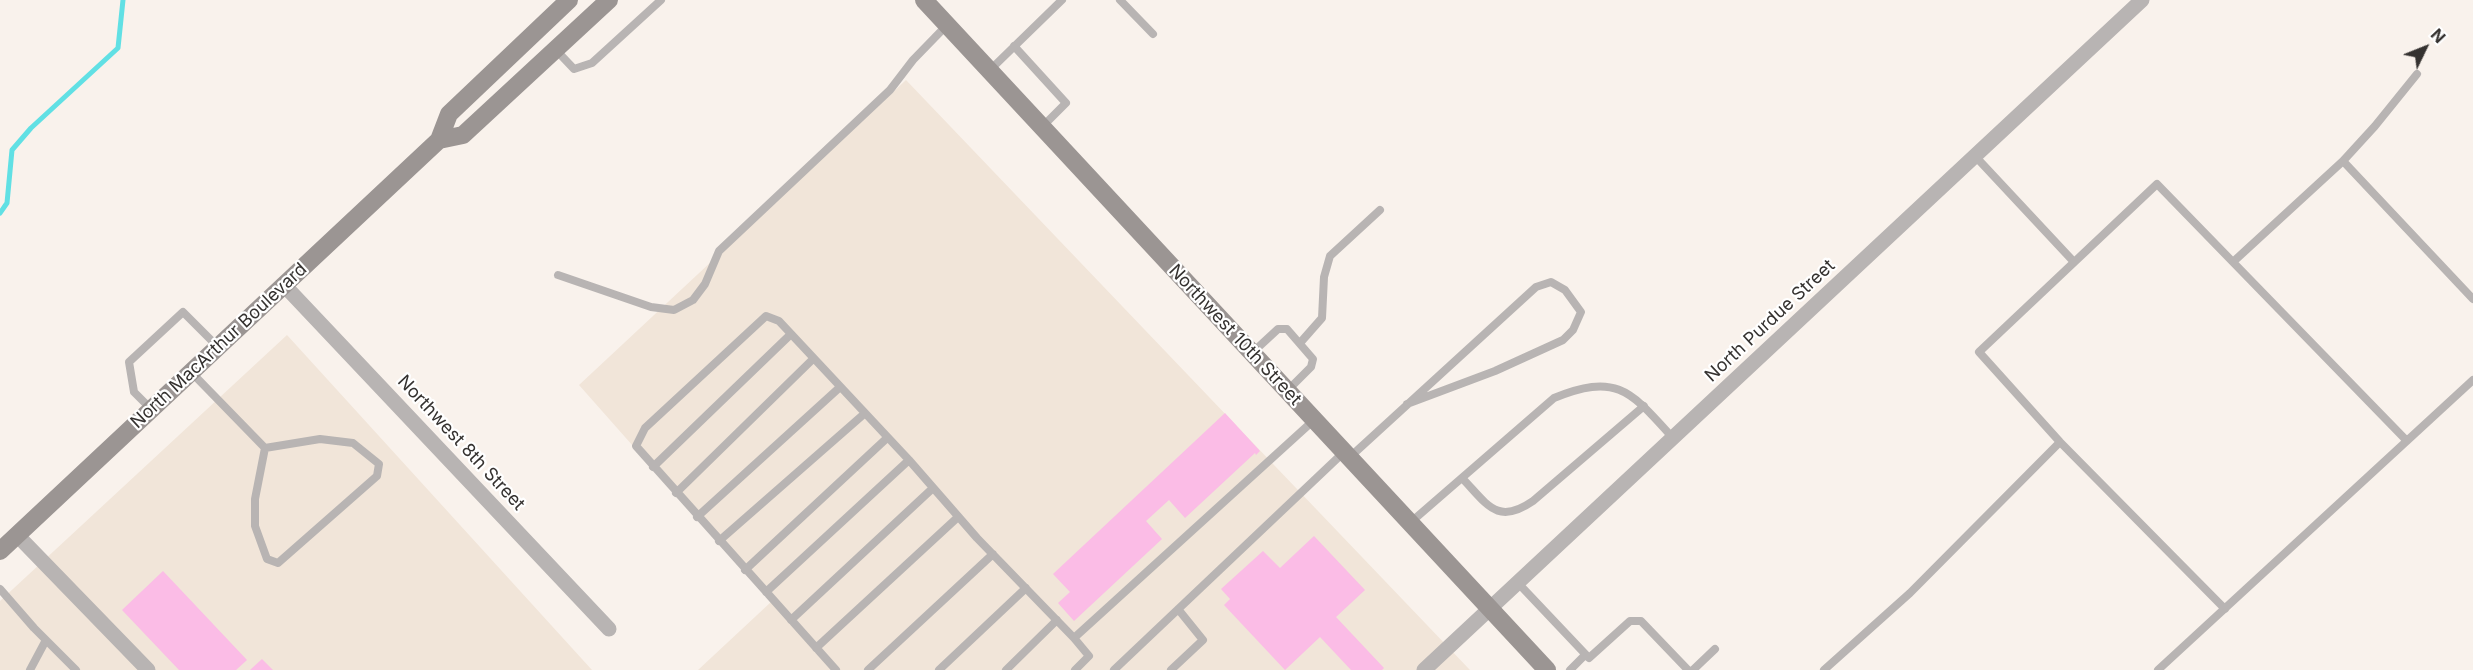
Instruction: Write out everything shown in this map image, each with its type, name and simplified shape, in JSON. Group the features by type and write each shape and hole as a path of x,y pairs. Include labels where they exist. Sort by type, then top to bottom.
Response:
{"main road":[{"name":"North MacArthur Boulevard","path":"0,551 439,140 449,114 569,0"},
{"name":"North MacArthur Boulevard","path":"439,140 463,135 609,0"},
{"name":"Northwest 10th Street","path":"924,0 1490,609 1540,668"}],"street":[{"name":"North Purdue Street","path":"1424,670 2142,0"},
{"name":"Northwest 8th Street","path":"284,285 609,629"},
{"path":"17,536 148,670"}],"lane":[{"path":"555,50 574,69 592,63 661,0"},
{"path":"989,71 1062,0"},
{"path":"1120,0 1153,34"},
{"path":"558,275 651,307 674,310 693,300 705,284 719,251 890,90 913,60 947,25"},
{"path":"1014,46 1066,103 1041,127"},
{"path":"2233,262 2343,161 2417,74"},
{"path":"1975,156 2074,262"},
{"path":"2343,161 2473,299"},
{"path":"2225,609 2060,442 1979,352 2157,184 2407,441"},
{"path":"1300,343 1322,318 1324,277 1330,256 1380,210"},
{"path":"1113,670 1347,455 1536,287 1551,282 1565,290 1581,312 1578,322 1563,340 1495,371 1407,404"},
{"path":"151,410 134,392 129,362 183,312 218,347"},
{"path":"836,670 636,446 645,428 766,316 779,321 993,554 1074,638 1089,656 1075,670"},
{"path":"1252,353 1278,329 1287,329 1300,343 1313,359 1311,367 1287,391"},
{"path":"653,467 791,334"},
{"path":"676,493 813,359"},
{"path":"191,372 265,448"},
{"path":"2158,670 2473,380"},
{"path":"1410,523 1554,398 1569,392 1596,385 1621,390 1644,406 1673,438"},
{"path":"698,517 839,388"},
{"path":"1462,478 1496,511 1510,514 1518,512 1644,406"},
{"path":"719,541 864,414"},
{"path":"1074,638 1314,420"},
{"path":"745,570 887,438"},
{"path":"320,439 353,443 379,464 377,476 278,563 267,559 255,526 255,499 265,448 320,439"},
{"path":"1824,670 1910,593 2060,442"},
{"path":"766,592 909,460"},
{"path":"791,621 933,488"},
{"path":"816,648 958,516"},
{"path":"868,670 993,554"},
{"path":"1518,583 1585,655 1592,657 1630,621 1641,621 1688,670"},
{"path":"939,670 1026,588"},
{"path":"0,589 76,670"},
{"path":"1171,670 1203,640 1178,609"},
{"path":"1006,670 1057,620"},
{"path":"30,670 46,640"},
{"path":"1693,670 1715,649"},
{"path":"1570,670 1585,655"}],"shaded area":[{"path":"906,80 1470,670 698,670 771,602 579,385"},
{"path":"287,335 592,670 0,670 0,601"}],"building":[{"path":"1225,413 1260,451 1256,455 1255,453 1185,518 1169,500 1146,521 1162,539 1074,621 1058,603 1070,592 1053,574"},
{"path":"1314,536 1365,590 1336,617 1384,668 1382,670 1351,670 1320,637 1285,670 1224,605 1230,599 1221,589 1263,551 1280,568"},
{"path":"163,571 247,660 236,670 179,670 122,610"},
{"path":"262,659 273,670 250,670"}],"waterway":[{"path":"0,213 7,203 12,150 31,128 118,48 123,0"}]}
